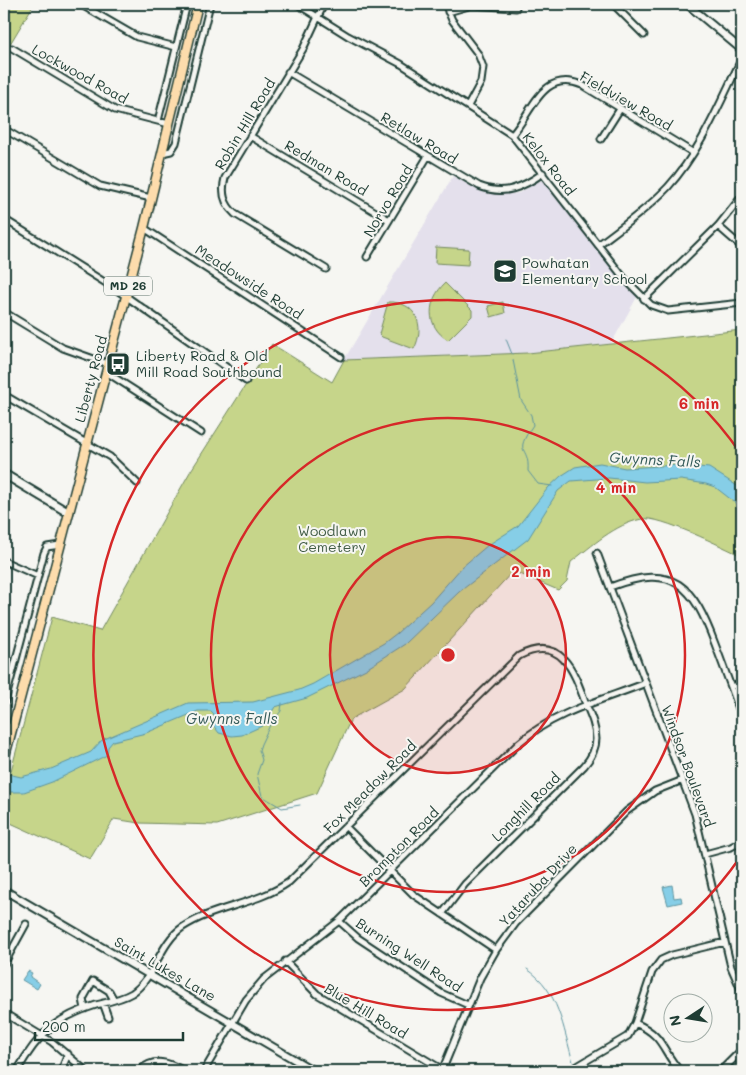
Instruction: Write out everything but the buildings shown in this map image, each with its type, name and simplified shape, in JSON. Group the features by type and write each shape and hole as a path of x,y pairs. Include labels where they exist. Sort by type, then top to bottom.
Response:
{"main road":[{"name":"Liberty Road","path":"4,760 144,228 198,4"},
{"path":"4,474 69,513"}],"street":[{"path":"80,4 137,37 176,47"},
{"path":"158,121 187,4"},
{"path":"162,153 171,150 176,143 210,4"},
{"name":"Kelox Road","path":"297,4 348,36 402,64 512,135 624,278 644,299 657,309 668,311 742,303"},
{"name":"Robin Hill Road","path":"324,4 303,49 225,178 223,192 227,206 235,214 326,269"},
{"path":"445,4 456,27 478,54 484,67 482,82 468,106"},
{"path":"612,4 644,35"},
{"path":"687,4 742,50"},
{"path":"448,12 472,5 516,8"},
{"name":"Lockwood Road","path":"12,48 108,106 169,124"},
{"path":"598,246 658,196 676,177 724,100 742,58"},
{"name":"Retlaw Road","path":"288,72 479,186 498,191 522,187 543,173"},
{"name":"Fieldview Road","path":"512,135 540,94 557,82 570,81 582,85 692,152"},
{"path":"601,139 620,109"},
{"path":"4,129 100,186 151,198"},
{"name":"Redman Road","path":"250,136 389,220"},
{"name":"Norvo Road","path":"367,257 428,156"},
{"path":"644,299 718,226 742,196"},
{"path":"4,220 126,298 246,381"},
{"path":"718,226 742,247"},
{"name":"Meadowside Road","path":"144,228 341,357"},
{"path":"4,312 63,348 108,364"},
{"path":"106,372 201,433"},
{"path":"4,394 116,461 137,483"},
{"path":"4,706 45,550 50,546 60,545"},
{"name":"Windsor Boulevard","path":"597,553 683,780 698,826 736,980 742,992"},
{"path":"4,561 38,576"},
{"path":"610,587 637,578 655,577 674,583 690,594 704,616 742,717"},
{"name":"Fox Meadow Road","path":"17,1071 42,1034 63,1018 133,992 148,974 169,939 183,927 202,917 256,900 278,890 298,874 515,659 525,653 546,650 563,657 574,672 587,706"},
{"name":"Brompton Road","path":"204,1071 255,988 285,961 317,940 339,921 527,736 550,721 646,683"},
{"path":"731,687 742,683"},
{"name":"Longhill Road","path":"442,914 465,884 589,760 593,753 596,738 587,706"},
{"path":"4,726 12,728"},
{"name":"Yataruba Drive","path":"442,1071 480,978 496,950 526,911 627,811 655,791 683,780"},
{"path":"346,827 414,895 496,950"},
{"path":"705,854 732,847 742,841"},
{"name":"Saint Lukes Lane","path":"4,890 314,1071"},
{"name":"Burning Well Road","path":"339,921 358,938 441,993 468,1005"},
{"path":"4,964 26,924"},
{"path":"569,1071 628,1036 635,1023 652,972 661,960 672,955 726,942"},
{"name":"Blue Hill Road","path":"285,961 317,994 442,1071"},
{"path":"85,1009 83,999 93,981 109,991 114,1000"},
{"path":"103,1003 108,1018"},
{"path":"4,1013 42,1034 86,1071"},
{"path":"635,1023 653,1032 680,1071"},
{"path":"721,1071 742,1050"},
{"path":"60,1071 68,1054"},
{"path":"140,1071 149,1064 160,1061 173,1064 184,1071"}],"shaded area":[{"name":"Powhatan Elementary School","path":"453,176 482,192 499,195 519,193 539,181 545,181 607,263 637,297 611,344 528,353 344,360"}],"green space":[{"path":"4,4 34,4 4,54"},
{"path":"436,247 469,249 468,265 435,263"},
{"path":"445,283 472,310 472,316 448,340 435,328 431,313 435,297"},
{"path":"388,302 406,306 416,316 419,332 414,349 382,337 379,334"},
{"path":"503,302 505,313 491,317 488,306"},
{"name":"Woodlawn Cemetery","path":"742,330 742,556 677,527 650,519 642,519 613,531 571,562 567,581 558,590 513,571 405,689 351,719 317,793 217,825 139,823 114,819 90,859 4,820 4,797 52,617 100,631 190,472 272,344 332,382 344,360 528,353"}],"water":[{"name":"Gwynns Falls","path":"600,463 625,468 679,465 709,468 742,489 742,508 715,487 681,480 645,482 609,478 571,481 558,491 528,539 459,592 405,644 366,669 307,698 275,707 262,726 242,735 232,736 219,733 213,725 214,714 211,711 198,711 146,733 113,741 108,747 107,755 52,782 24,792 4,792 4,773 21,777 51,769 91,752 102,740 188,703 253,702 299,690 313,684 384,643 397,633 431,602 462,567 488,545 518,526 548,488 561,476 575,467"},
{"path":"672,885 674,898 681,897 682,902 668,905 663,887"},
{"path":"28,971 32,973 30,977 40,984 37,989 22,980"}],"waterway":[{"path":"506,339 512,354"},
{"path":"513,360 521,400 531,415 533,425 523,446 527,457 528,471 538,484 552,486"},
{"path":"282,703 281,711 270,725 261,744 259,750 262,760 257,774 262,796 282,808 300,805"},
{"path":"527,969 538,978 553,999 573,1062"}],"place":[{"name":"Powhatan Elementary School","path":"505,271"},
{"name":"Liberty Road & Old Mill Road Southbound","path":"118,364"}]}
